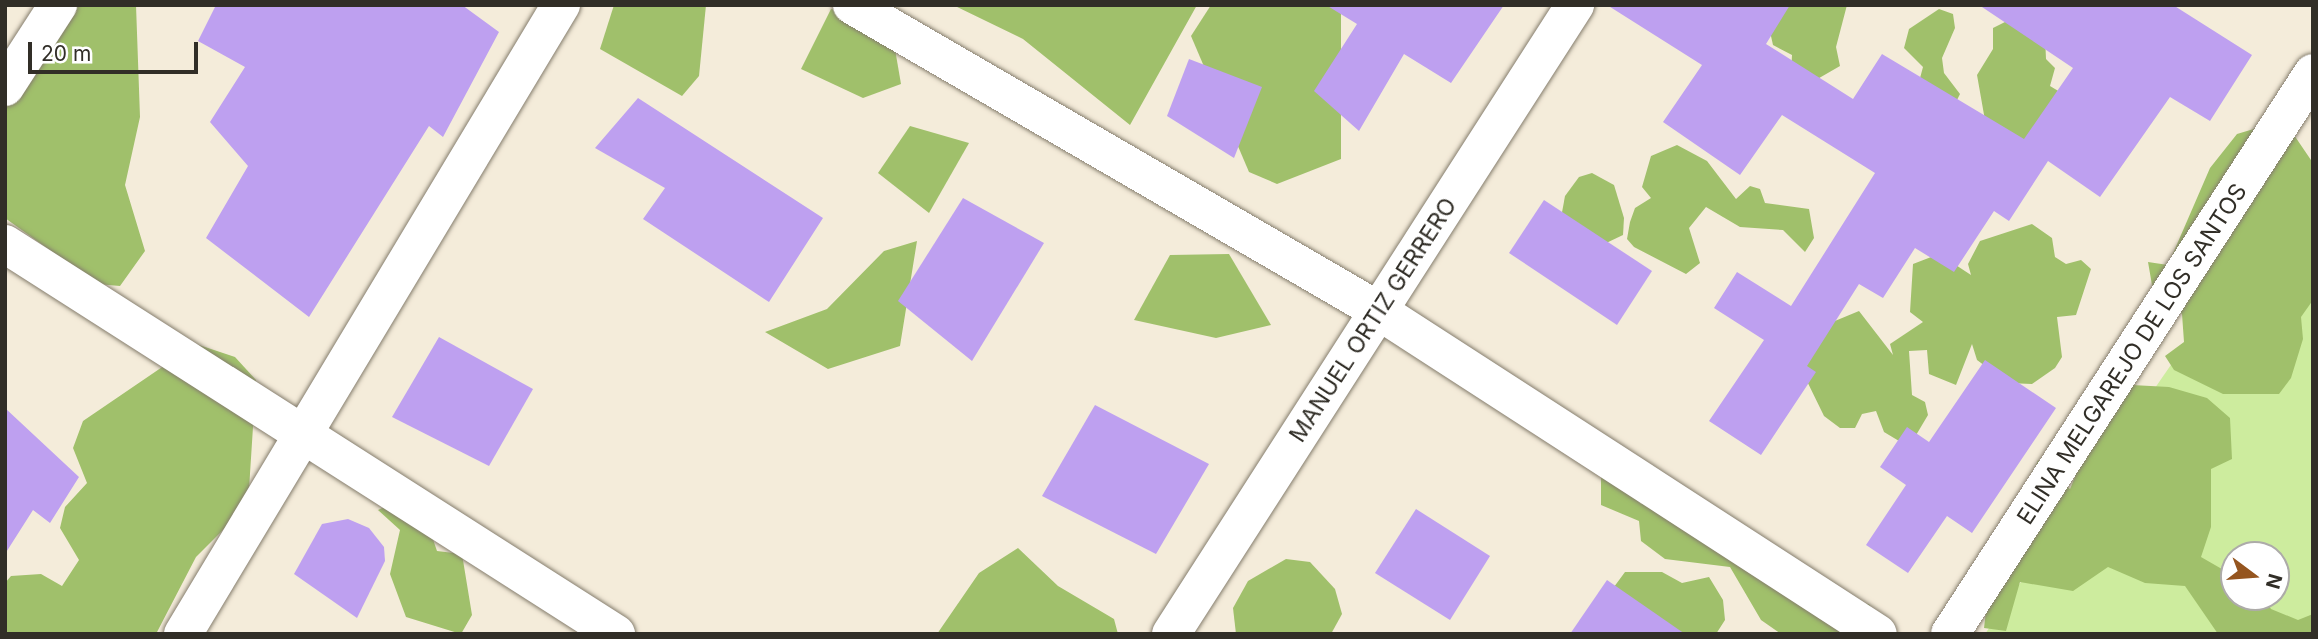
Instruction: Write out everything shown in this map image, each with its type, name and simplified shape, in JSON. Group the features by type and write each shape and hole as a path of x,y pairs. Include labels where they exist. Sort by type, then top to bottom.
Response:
{"street":[{"path":"5,87 58,5"},
{"path":"183,634 561,5"},
{"path":"852,5 1379,311 1878,634"},
{"name":"MANUEL ORTIZ GERRERO","path":"1171,634 1575,5"},
{"name":"ELINA MELGAREJO DE LOS SANTOS","path":"1950,634 2313,74"},
{"path":"5,244 617,634"}],"green space":[{"path":"70,5 136,5 140,117 125,185 145,251 120,286 97,284 5,218 5,97"},
{"path":"614,5 706,5 699,76 682,96 600,49"},
{"path":"953,5 1197,5 1130,125 1023,39"},
{"path":"1211,5 1341,5 1341,159 1277,184 1249,172 1191,36"},
{"path":"1764,5 1847,5 1836,47 1840,66 1814,81 1791,74 1792,55 1773,45"},
{"path":"831,9 891,26 901,84 863,98 801,69"},
{"path":"1939,9 1953,14 1955,28 1942,58 1944,73 1960,94 1947,120 1916,93 1923,67 1904,48 1909,29"},
{"path":"2009,20 2045,36 2046,59 2055,68 2050,86 2070,98 2054,155 1986,126 1977,75 1993,49 1993,28"},
{"path":"910,126 969,143 929,213 878,173"},
{"path":"2257,128 2294,135 2313,163 2313,300 2301,317 2303,339 2291,378 2279,394 2223,394 2174,370 2165,356 2184,342 2182,314 2152,285 2148,262 2168,265 2210,168 2237,134"},
{"path":"1677,145 1707,161 1736,199 1750,186 1760,189 1765,203 1809,209 1814,238 1805,252 1783,230 1740,227 1706,207 1689,228 1700,263 1686,274 1634,247 1627,239 1630,222 1635,208 1651,198 1642,187 1651,156"},
{"path":"1592,173 1614,185 1624,218 1623,235 1602,245 1561,218 1565,196 1579,177"},
{"path":"2289,194 2313,212 2313,634 1985,634"},
{"path":"2032,224 2052,238 2055,257 2066,264 2081,260 2091,269 2076,315 2057,317 2062,357 2055,368 2032,384 2008,383 1977,360 1972,344 1956,385 1929,374 1927,350 1909,351 1912,395 1925,402 1928,415 1909,447 1884,432 1876,411 1862,414 1855,428 1840,428 1824,416 1803,373 1818,328 1859,311 1893,355 1890,344 1923,322 1910,312 1913,264 1939,254 1971,275 1968,264 1980,241"},
{"path":"917,241 900,346 828,369 765,332 827,309 884,251"},
{"path":"1229,254 1271,325 1216,338 1134,320 1170,255"},
{"path":"196,344 235,357 256,380 248,505 196,557 156,634 5,634 5,583 11,576 41,574 62,586 79,560 60,528 65,507 87,483 73,448 83,421"},
{"path":"2095,383 2169,387 2207,398 2230,418 2232,459 2211,469 2211,527 2201,557 2220,568 2220,611 2276,611 2298,620 2313,614 2313,634 2218,634 2185,586 2145,583 2108,567 2073,591 2020,582 2006,631 1984,628 1995,534 2023,501 2038,460 2070,489 2075,477 2065,433"},
{"path":"1601,477 1622,483 1641,504 1674,490 1796,598 1869,604 1889,634 1781,634 1761,620 1730,567 1665,559 1641,541 1639,521 1601,505"},
{"path":"403,498 424,513 437,551 462,554 472,615 461,634 406,617 390,574 400,530 378,510"},
{"path":"1018,548 1058,586 1114,619 1118,634 937,634 979,573"},
{"path":"1286,559 1310,562 1335,589 1342,614 1331,634 1236,634 1233,608 1248,581"},
{"path":"1625,572 1662,572 1682,583 1709,577 1723,600 1725,620 1716,634 1646,634 1611,591"}],"building":[{"path":"216,5 462,5 499,32 443,137 429,126 309,317 206,238 248,166 210,122 245,67 198,41"},
{"path":"1326,5 1504,5 1451,83 1404,54 1359,131 1314,91 1357,24"},
{"path":"1607,5 1790,5 1766,44 1853,99 1882,54 2024,139 2073,68 1979,5 2173,5 2252,55 2210,121 2170,97 2100,197 2048,161 2009,221 1994,211 1954,272 1915,248 1883,298 1859,284 1807,366 1816,372 1761,455 1709,421 1764,340 1714,308 1737,272 1791,306 1875,173 1782,115 1740,175 1663,122 1702,65"},
{"path":"1189,59 1262,87 1234,158 1167,116"},
{"path":"638,98 823,218 769,302 643,219 665,188 595,148"},
{"path":"963,198 1044,243 972,361 898,301"},
{"path":"1544,200 1652,271 1617,325 1509,253"},
{"path":"439,337 533,389 489,466 392,417"},
{"path":"1985,360 2056,408 1972,533 1947,516 1908,573 1866,545 1906,485 1880,467 1907,427 1929,442"},
{"path":"1095,405 1209,464 1156,554 1042,496"},
{"path":"5,408 79,477 50,523 33,510 5,554"},
{"path":"1416,509 1490,556 1450,620 1375,573"},
{"path":"348,519 369,528 384,547 385,561 357,618 294,574 322,524"},
{"path":"1607,580 1685,634 1570,634"}]}
